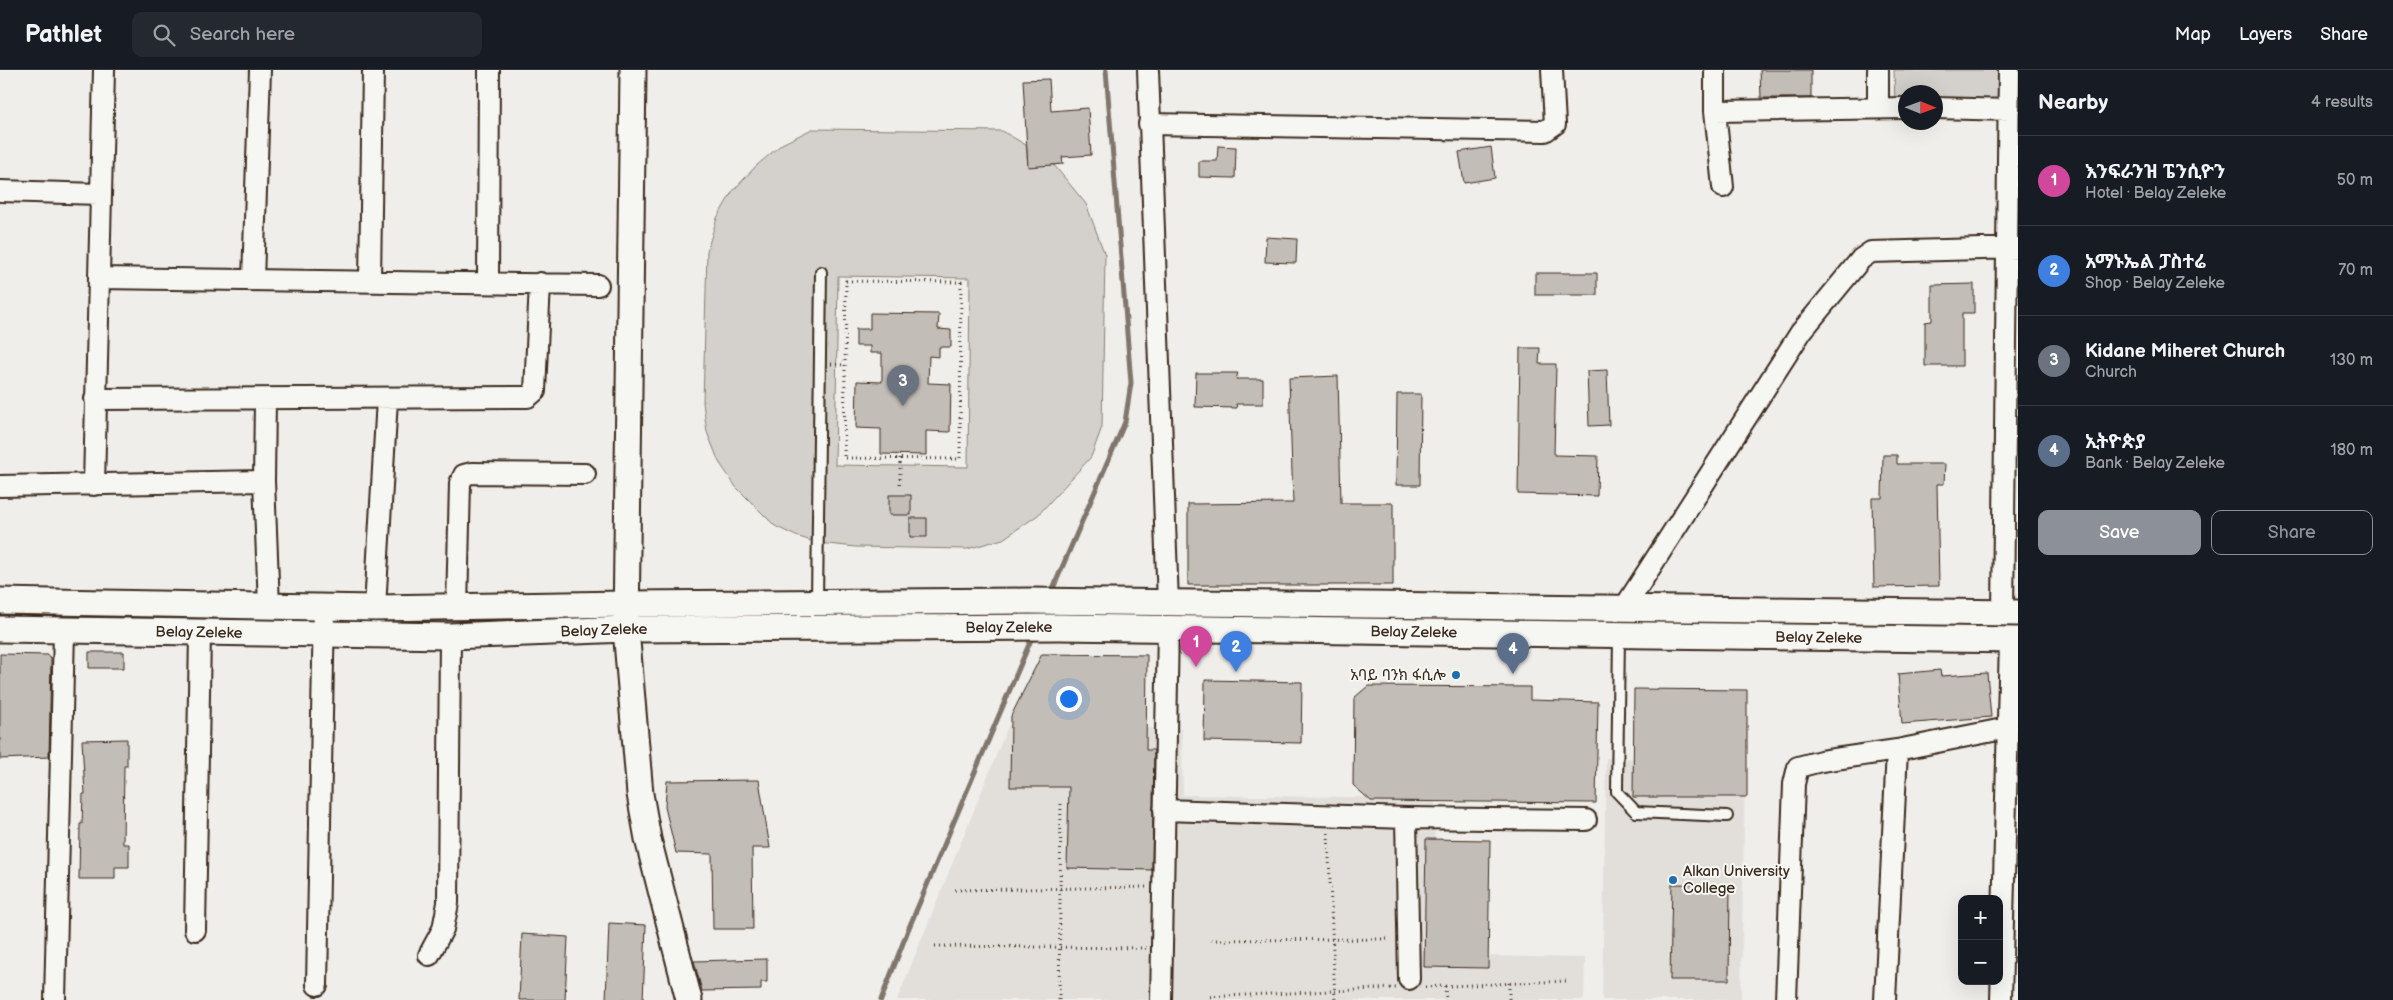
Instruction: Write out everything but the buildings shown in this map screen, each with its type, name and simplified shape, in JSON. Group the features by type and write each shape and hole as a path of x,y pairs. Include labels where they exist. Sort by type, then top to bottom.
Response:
{"street":[{"path":"94,485 99,194 104,70"},
{"path":"253,280 260,70"},
{"path":"370,281 372,70"},
{"path":"488,283 489,70"},
{"path":"633,70 626,629 640,794 648,839 690,1000"},
{"path":"1148,70 1168,603 1161,1000"},
{"path":"1149,124 1545,131 1551,129 1555,124 1552,70"},
{"path":"1715,70 1715,111 1723,187"},
{"path":"1878,70 1878,107"},
{"path":"2009,70 2012,248 2011,613"},
{"path":"1715,111 1898,108"},
{"path":"1943,108 2009,110"},
{"path":"0,192 99,194"},
{"path":"1619,635 1622,610 1801,332 1861,259 1872,252 2012,248"},
{"path":"99,278 598,285"},
{"path":"95,399 528,398 535,391 540,283"},
{"path":"266,399 264,481 269,606"},
{"path":"375,608 386,399"},
{"path":"457,608 460,483 464,475 472,472 585,474"},
{"path":"0,486 264,481"},
{"name":"Belay Zeleke","path":"0,601 457,608 626,604 1029,601 1622,610 2011,613"},
{"path":"317,985 324,607"},
{"name":"Belay Zeleke","path":"0,629 200,634 450,636 626,629 1060,627 2014,640"},
{"path":"55,991 64,631"},
{"path":"194,930 200,634"},
{"path":"429,954 443,929 448,903 450,636"},
{"path":"2001,1000 2011,928 2012,788 2008,728 2014,640"},
{"path":"1786,1000 1794,784 1798,767 1821,761 1897,750 2008,728"},
{"path":"1885,1000 1897,750"},
{"path":"1164,810 1406,818 1586,820"},
{"path":"1406,818 1409,985"}],"lane":[{"path":"817,602 821,272"},
{"path":"1619,635 1617,792 1636,812 1727,816"}],"path":[{"path":"846,281 961,282 960,459 900,458 844,458 846,281"},
{"path":"900,458 900,486"},
{"path":"1059,1000 1061,802"},
{"path":"1328,816 1335,1000"},
{"path":"955,890 1060,887 1163,888"},
{"path":"1211,940 1409,939"},
{"path":"935,946 1162,948"},
{"path":"1206,997 1334,991 1409,985 1445,986 1566,981"},
{"path":"1509,983 1509,1000"},
{"path":"1445,986 1446,1000"}],"shaded area":[{"path":"1894,70 2018,70 2018,105 1943,105 1943,85 1898,85 1898,105 1895,105"},
{"path":"812,129 1002,131 1026,145 1028,166 1054,165 1086,204 1105,255 1102,427 1091,457 1038,515 1003,539 967,549 856,547 818,543 796,536 775,526 736,487 719,462 707,432 703,403 707,251 717,218 732,192 756,166 782,144","holes":["838,276 970,278 968,467 835,465"]},
{"path":"1008,726 1182,729 1183,795 1435,798 1433,955 1585,958 1584,1000 897,1000"},
{"name":"Alkan University College","path":"1606,758 1745,760 1741,1000 1602,1000"}],"waterway":[{"path":"1051,593 1125,422 1131,383 1106,70"},
{"path":"881,1000 908,930 1033,635"}],"place":[{"name":"Kidane Miheret Church","path":"903,406"},
{"name":"እንፍራንዝ ፔንሲዮን","path":"1196,667"},
{"name":"አማኑኤል ፓስተሬ","path":"1236,672"},
{"name":"ኢትዮጵያ","path":"1513,674"},
{"name":"አባይ ባንክ ፋሲሎ","path":"1456,675"},
{"name":"Alkan University College","path":"1673,880"}]}
